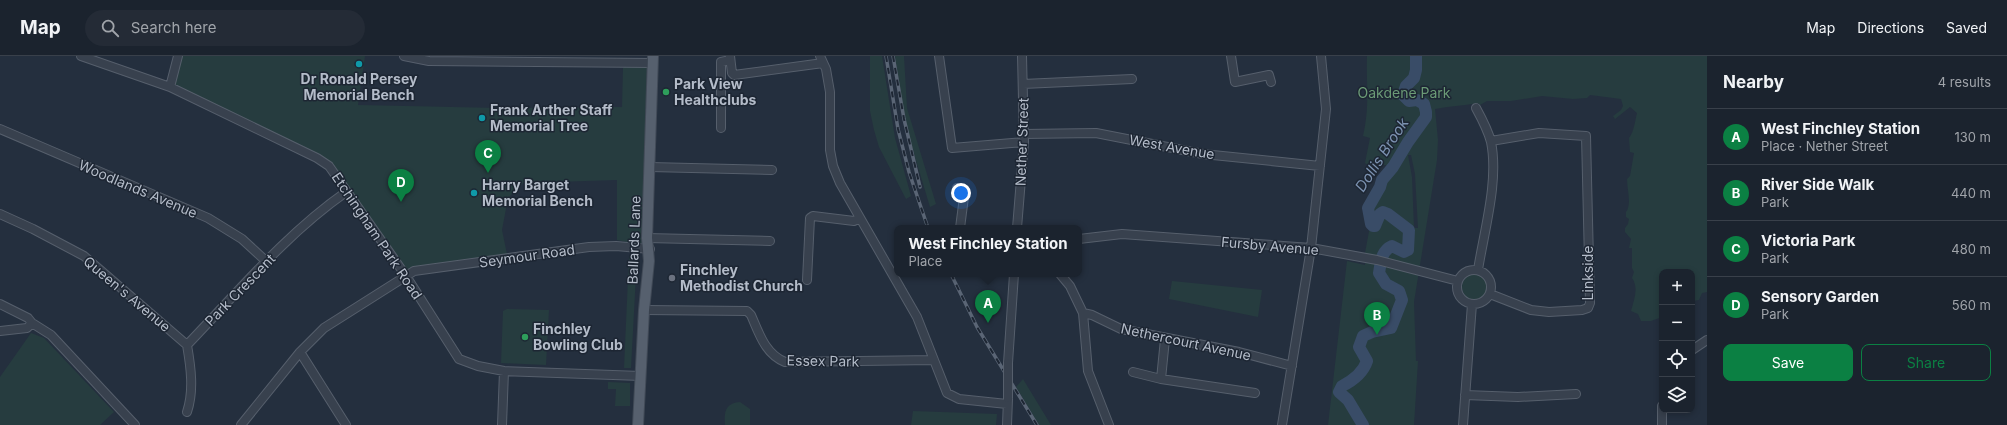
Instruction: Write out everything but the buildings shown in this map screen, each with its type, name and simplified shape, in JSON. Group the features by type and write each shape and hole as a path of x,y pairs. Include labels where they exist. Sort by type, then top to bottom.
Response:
{"main road":[{"name":"Ballards Lane","path":"638,425 644,310 650,249 647,238 653,60"}],"street":[{"name":"Etchingham Park Road","path":"81,56 170,88 317,158 329,166 406,276 459,359 478,366 504,371 641,376"},
{"path":"170,88 178,56"},
{"path":"404,56 430,58 653,60"},
{"name":"West Avenue","path":"939,56 952,148 1024,138 1096,134 1203,154 1320,166"},
{"name":"Nether Street","path":"1017,225 1024,138 1022,56"},
{"path":"1231,56 1235,82 1269,75 1271,82"},
{"path":"1282,425 1311,248 1320,166 1326,109 1321,56"},
{"path":"722,128 721,62 730,58 732,73 734,75 822,60 826,69 830,92 829,134 833,166 840,184 917,317 948,393 959,399 1007,401"},
{"path":"1023,84 1132,79"},
{"path":"1476,108 1491,141 1493,157 1492,178 1478,270"},
{"name":"Woodlands Avenue","path":"0,130 208,218 242,239 267,262"},
{"name":"Linkside","path":"1490,294 1515,305 1540,312 1582,310 1588,308 1590,303 1588,134 1538,133 1491,141"},
{"path":"650,167 772,170"},
{"path":"957,188 964,197 960,225"},
{"name":"Park Crescent","path":"187,345 295,232 323,208 346,192"},
{"name":"Queen's Avenue","path":"0,214 33,229 84,256 187,345"},
{"path":"807,280 810,218 813,216 854,221 860,218"},
{"name":"Fursby Avenue","path":"1082,239 1122,234 1311,248 1381,261 1458,281"},
{"path":"647,238 770,241"},
{"name":"Seymour Road","path":"241,425 300,352 324,328 414,271 589,247 616,246 650,249"},
{"path":"1478,270 1483,271 1490,279 1492,289 1490,294 1483,302 1472,304 1463,300 1457,286 1458,281 1464,273 1478,270"},
{"path":"1007,425 1008,363 1014,277"},
{"path":"1062,277 1070,286 1083,313 1088,371 1109,425"},
{"path":"0,304 28,318 32,323 51,335 135,425"},
{"path":"1464,425 1472,304"},
{"name":"Essex Park","path":"644,310 747,311 769,351 778,359 785,362 934,360"},
{"name":"Nethercourt Avenue","path":"1083,313 1092,315 1121,329 1165,339 1239,352 1292,366"},
{"path":"0,331 27,328 32,323"},
{"path":"1161,379 1165,339"},
{"path":"1695,348 1707,340"},
{"path":"187,345 192,388 187,412"},
{"path":"300,352 346,425"},
{"path":"502,425 504,371"},
{"path":"1133,372 1161,379 1256,393"},
{"path":"1466,395 1518,397 1576,394"},
{"path":"1662,413 1662,425"}],"green space":[{"path":"178,56 365,56 358,105 500,108 622,107 623,68 625,65 647,66 642,245 617,240 617,180 523,183 508,198 502,230 508,259 406,276 347,193 317,158 170,88"},
{"path":"870,56 882,56 895,138 911,196 906,199 879,147 874,130 870,111"},
{"path":"895,56 904,56 907,108 936,204 930,207 906,127"},
{"name":"Oakdene Park","path":"1367,56 1707,56 1707,292 1702,293 1699,300 1695,301 1695,269 1659,269 1659,318 1651,321 1641,321 1638,314 1631,311 1636,290 1632,278 1634,272 1632,268 1632,248 1629,248 1631,239 1625,232 1625,228 1629,219 1626,217 1626,212 1629,205 1627,179 1630,176 1634,153 1630,152 1629,138 1633,130 1637,113 1630,107 1615,119 1613,116 1621,110 1623,106 1621,99 1590,95 1587,98 1573,99 1542,96 1511,101 1487,101 1480,105 1478,103 1435,109 1438,140 1437,160 1414,302 1416,361 1418,361 1414,425 1328,425 1347,261 1365,265 1365,260 1374,256 1365,253 1370,226 1367,223 1368,216 1365,206 1372,199 1380,179 1389,169 1387,165 1369,166 1365,163 1370,138 1363,136 1367,105","holes":["1408,155 1411,155 1415,174 1418,228 1414,228 1412,177"]},
{"path":"629,256 637,256 631,368 624,368"},
{"path":"1475,274 1484,278 1488,287 1484,296 1475,300 1466,296 1462,287 1466,278"},
{"path":"1172,281 1262,290 1258,317 1169,299"},
{"name":"Finchley Bowling Club","path":"507,309 549,310 546,365 501,363 503,311"},
{"path":"31,333 44,338 114,412 100,425 0,425 0,377"},
{"path":"1023,379 1051,425 1039,425 1016,387"},
{"path":"608,382 630,383 630,406 615,406 616,389 608,389"},
{"path":"740,402 750,409 750,425 725,425 726,409 731,404"},
{"path":"913,411 997,414 996,425 911,425"}],"waterway":[{"name":"Dollis Brook","path":"1363,425 1348,400 1339,392 1342,386 1358,376 1367,361 1359,347 1363,336 1372,332 1391,328 1402,300 1399,291 1386,284 1379,273 1382,257 1388,248 1392,246 1404,252 1408,250 1409,230 1388,214 1383,212 1380,214 1375,226 1373,226 1371,224 1368,208 1380,187 1382,180 1393,167 1408,142 1426,117 1424,104 1417,100 1409,101 1403,95 1406,86 1414,78 1416,70 1416,56"}],"railway":[{"path":"886,56 898,129 909,172 927,225"},
{"path":"893,56 904,119 920,187"},
{"path":"952,277 977,327 1037,425"}],"place":[{"name":"Dr Ronald Persey Memorial Bench","path":"359,64"},
{"name":"Park View Healthclubs","path":"666,92"},
{"name":"Frank Arther Staff Memorial Tree","path":"482,118"},
{"name":"Victoria Park","path":"488,173"},
{"name":"Harry Barget Memorial Bench","path":"474,193"},
{"name":"Sensory Garden","path":"401,202"},
{"name":"Finchley Methodist Church","path":"672,278"},
{"name":"West Finchley Station","path":"988,323"},
{"name":"River Side Walk","path":"1377,335"},
{"name":"Finchley Bowling Club","path":"525,337"}]}
